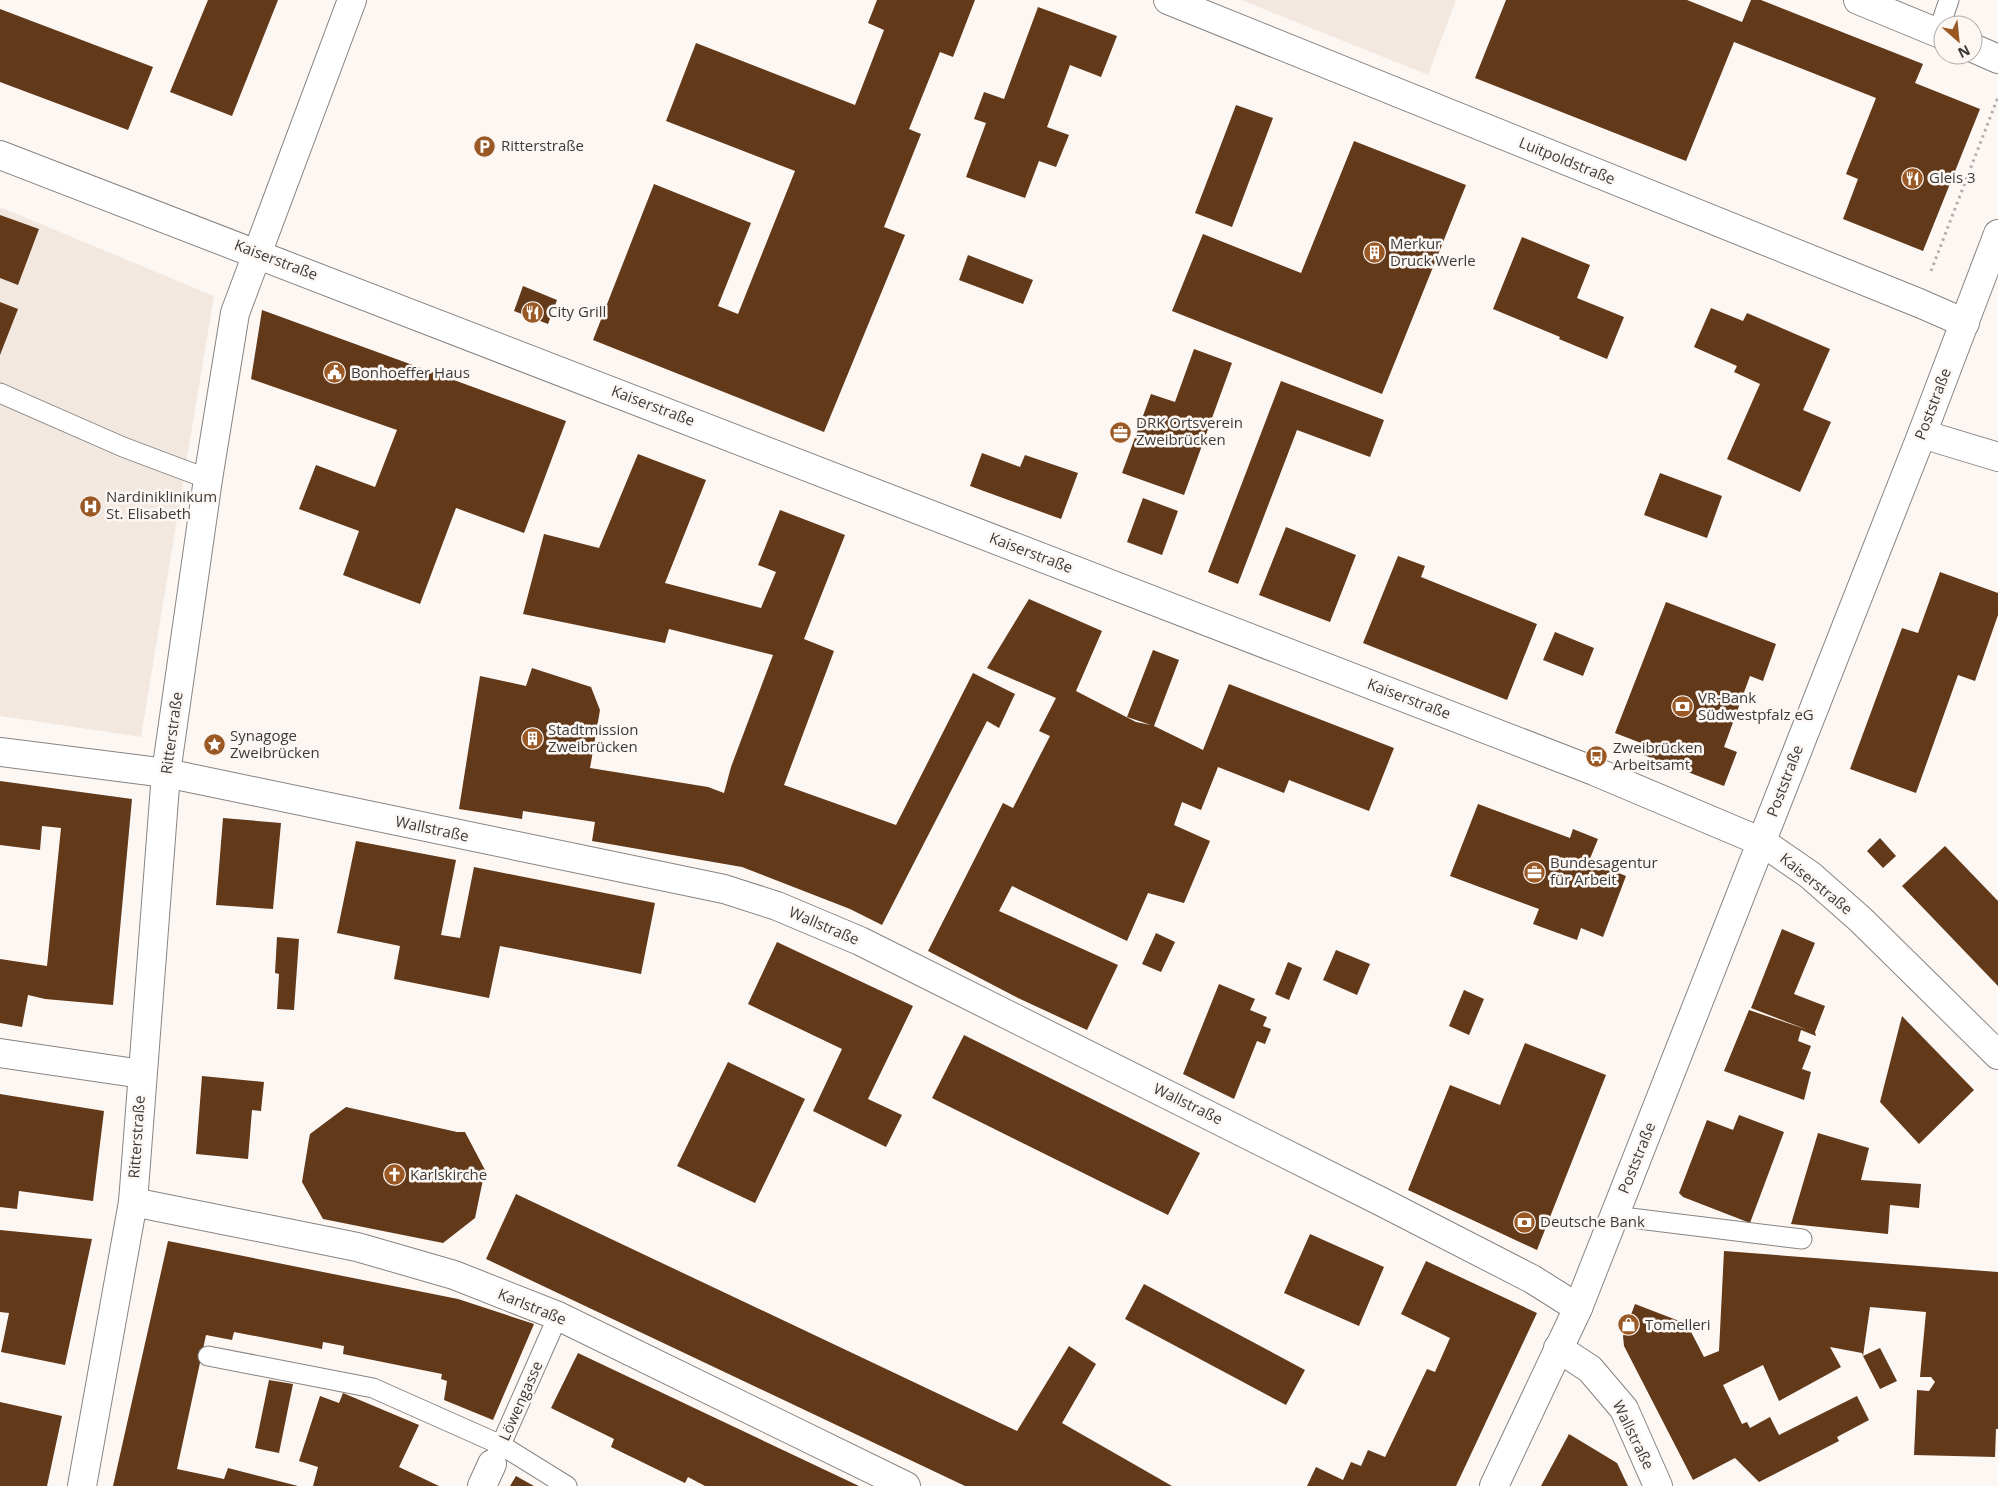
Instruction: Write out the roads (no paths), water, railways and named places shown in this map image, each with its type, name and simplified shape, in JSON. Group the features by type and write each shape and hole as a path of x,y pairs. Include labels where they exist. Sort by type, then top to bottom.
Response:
{"street":[{"name":"Ritterstraße","path":"82,1486 132,1202 166,773 208,479 235,313 352,0"},
{"name":"Luitpoldstraße","path":"1168,0 1965,323"},
{"path":"1858,0 1933,31"},
{"path":"1983,52 1998,59"},
{"name":"Kaiserstraße","path":"0,155 257,252 1594,771 1762,842 1810,875 1861,920 1998,1055"},
{"name":"Poststraße","path":"1494,1486 1578,1308 1922,434 1998,234"},
{"path":"1922,434 1998,457"},
{"name":"Wallstraße","path":"0,752 166,773 724,890 776,906 860,941 1248,1134 1532,1279 1578,1308"},
{"path":"0,1052 142,1074"},
{"name":"Karlstraße","path":"132,1202 357,1248 454,1275 558,1316 906,1486"},
{"name":"Wallstraße","path":"1558,1348 1590,1369 1624,1409 1658,1486"}],"lane":[{"path":"1945,15 1949,0"},
{"path":"0,393 123,447 208,479"},
{"name":"Poststraße","path":"1614,1216 1802,1239"},
{"name":"Löwengasse","path":"492,1465 558,1316"},
{"path":"208,1356 373,1388 492,1465 568,1486"}],"place":[{"name":"Ritterstraße","path":"485,146"},
{"name":"Gleis 3","path":"1913,178"},
{"name":"Merkur Druck Werle","path":"1374,253"},
{"name":"City Grill","path":"532,312"},
{"name":"Bonhoeffer Haus","path":"335,373"},
{"name":"DRK Ortsverein Zweibrücken","path":"1120,432"},
{"name":"Nardiniklinikum St. Elisabeth","path":"90,506"},
{"name":"VR-Bank Südwestpfalz eG","path":"1682,707"},
{"name":"Stadtmission Zweibrücken","path":"532,739"},
{"name":"Synagoge Zweibrücken","path":"214,745"},
{"name":"Zweibrücken Arbeitsamt","path":"1597,757"},
{"name":"Bundesagentur für Arbeit","path":"1534,872"},
{"name":"Karlskirche","path":"394,1175"},
{"name":"Deutsche Bank","path":"1524,1222"},
{"name":"Tomelleri","path":"1629,1325"}]}
